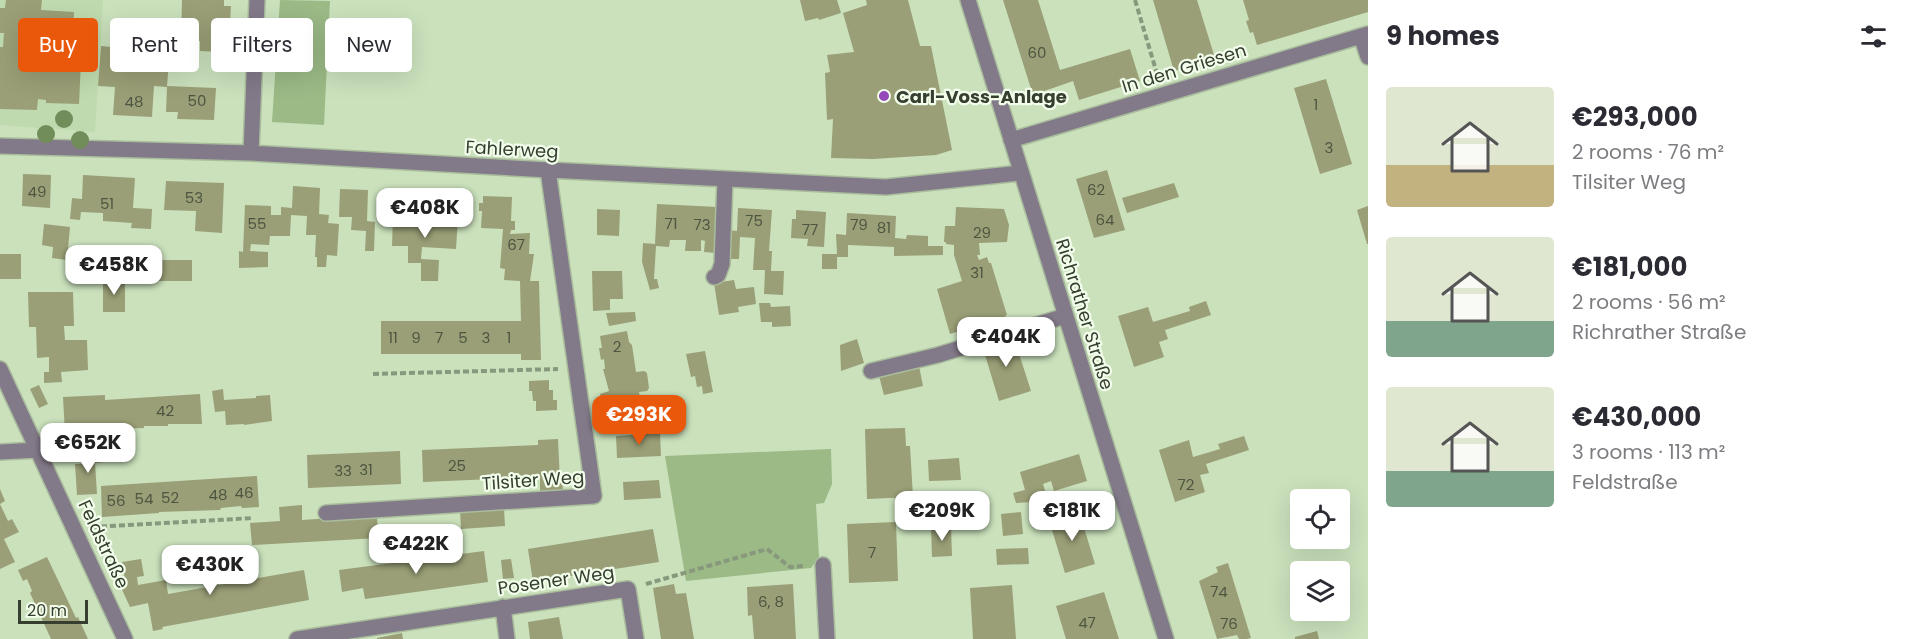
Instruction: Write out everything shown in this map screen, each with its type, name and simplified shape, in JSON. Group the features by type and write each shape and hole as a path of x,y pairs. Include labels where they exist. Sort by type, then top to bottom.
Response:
{"street":[{"path":"251,153 257,0"},
{"name":"Richrather Straße","path":"968,0 1166,639"},
{"path":"1365,35 1368,57"},
{"name":"In den Griesen","path":"1011,141 1365,35"},
{"name":"Fahlerweg","path":"0,146 251,153 886,188 1021,173"},
{"name":"Tilsiter Weg","path":"326,513 594,496 548,170"},
{"path":"714,277 718,275 722,264 725,179"},
{"path":"871,371 938,355 1065,316"},
{"name":"Feldstraße","path":"0,369 125,639"},
{"path":"0,452 38,450"},
{"path":"823,565 827,639"},
{"name":"Posener Weg","path":"297,639 359,634 503,607 628,589 636,639"},
{"path":"503,607 507,639"}],"path":[{"path":"1135,0 1164,95"},
{"path":"373,374 576,369"},
{"path":"75,528 253,518"},
{"path":"628,589 767,549 790,567 823,565"}],"shaded area":[{"path":"0,0 103,0 95,132 0,125"},
{"path":"280,0 330,1 329,18 325,18 327,72 324,125 272,122 275,72 313,72 313,18 279,18"},
{"path":"831,449 832,484 824,503 816,504 819,557 811,568 686,581 665,456"}],"building":[{"path":"6,0 42,0 41,10 74,12 74,18 18,18 18,72 80,72 79,104 46,103 46,100 38,99 37,110 0,109 0,47 3,47 4,33 0,33 0,8 5,8"},
{"path":"182,0 224,0 224,6 231,6 230,18 211,18 211,52 200,51 199,18 182,18"},
{"path":"800,0 837,0 841,13 819,20 818,18 805,21"},
{"name":"Carl-Voss-Anlage","path":"866,0 908,0 920,46 931,46 952,150 936,155 873,159 831,158 833,119 827,120 825,73 830,72 827,55 854,52 843,13 867,5"},
{"path":"1003,0 1038,0 1060,70 1130,49 1140,81 1079,100 1073,81 1033,95"},
{"path":"1153,0 1197,0 1215,58 1174,71"},
{"path":"1243,0 1368,0 1368,12 1257,45 1246,21 1249,20"},
{"path":"101,46 110,47 110,72 168,72 167,86 216,88 214,120 177,119 178,112 166,112 167,87 154,86 152,117 113,115 115,87 98,86"},
{"path":"1326,79 1352,164 1320,174 1294,88"},
{"path":"1107,170 1125,230 1094,238 1076,179"},
{"path":"23,174 51,175 50,208 22,206"},
{"path":"83,175 135,178 133,208 152,209 151,229 131,228 132,223 103,221 103,213 81,212 80,220 70,219 72,198 82,199"},
{"path":"166,181 224,183 222,233 195,231 196,211 164,210"},
{"path":"1174,183 1179,197 1127,213 1122,198"},
{"path":"293,186 320,188 319,214 329,215 328,223 339,224 337,256 327,255 326,267 317,267 316,235 306,235 307,216 291,215 290,236 270,236 269,245 251,244 250,251 268,252 268,267 239,268 239,251 243,252 245,205 271,206 271,215 281,215 281,207 292,208"},
{"path":"340,189 368,190 367,221 375,222 374,251 365,251 366,231 351,230 352,217 339,217"},
{"path":"483,196 512,197 511,221 515,221 515,230 511,230 510,234 530,233 529,254 534,254 530,281 539,281 541,360 521,360 521,354 381,354 381,321 521,321 520,281 504,280 505,269 500,268 503,229 481,228 482,211 479,211 479,203 483,203"},
{"path":"378,199 386,199 386,218 378,217"},
{"path":"657,204 718,207 716,253 704,252 705,241 701,240 701,251 685,251 686,240 670,240 669,247 656,246 654,279 657,279 659,288 650,290 642,262 643,243 655,244"},
{"path":"1368,206 1368,244 1367,244 1357,210"},
{"path":"956,207 1004,209 1009,225 1007,242 979,243 980,255 977,255 979,260 987,257 991,263 1007,315 1005,316 1007,322 998,324 1000,328 979,335 976,326 950,334 937,289 962,281 954,255 954,245 944,242 945,226 955,226"},
{"path":"738,208 772,210 769,251 772,251 771,271 784,271 783,295 764,294 765,270 753,270 755,238 740,237 739,259 731,259 728,230 737,231"},
{"path":"597,209 620,210 619,236 597,235"},
{"path":"796,210 826,212 824,247 807,246 808,239 791,238 792,219 796,219"},
{"path":"847,213 896,216 895,238 906,239 907,235 928,236 928,246 943,246 943,255 894,256 894,247 848,245 848,257 837,257 837,269 822,269 822,254 837,254 836,234 846,235"},
{"path":"393,215 458,218 456,249 422,247 421,259 439,260 438,281 421,281 421,263 408,263 408,246 392,246"},
{"path":"44,224 70,227 67,260 52,258 53,247 42,245"},
{"path":"0,254 21,254 21,279 0,279"},
{"path":"147,260 192,260 192,281 147,281"},
{"path":"592,271 622,271 623,299 610,299 610,310 593,311"},
{"path":"734,280 736,289 754,287 756,304 738,307 739,312 719,315 714,283"},
{"path":"103,281 125,281 125,312 103,312"},
{"path":"28,292 73,292 74,326 64,326 65,340 87,340 88,370 61,372 62,382 44,383 44,372 49,372 49,357 37,358 36,327 29,327"},
{"path":"1206,301 1211,315 1165,330 1168,339 1159,342 1164,357 1134,367 1118,316 1148,307 1153,322 1190,311 1189,307"},
{"path":"759,303 770,303 771,307 790,306 791,326 772,327 772,322 761,322"},
{"path":"635,312 636,321 609,326 606,313"},
{"path":"627,331 629,342 632,345 636,372 647,373 649,388 647,391 639,392 640,398 621,402 621,406 603,409 600,394 609,391 603,369 605,369 604,359 601,360 599,348 602,348 600,336"},
{"path":"1013,335 1031,391 999,401 982,345"},
{"path":"857,339 864,363 841,371 840,345"},
{"path":"705,351 713,392 703,394 702,386 697,387 695,376 691,377 686,354"},
{"path":"919,366 923,386 884,395 879,376"},
{"path":"549,380 549,390 553,390 553,400 557,400 557,410 536,411 536,401 533,401 532,391 529,391 529,381"},
{"path":"39,385 48,404 39,408 30,389"},
{"path":"223,389 224,400 270,395 272,421 226,425 225,411 215,412 212,391"},
{"path":"200,394 202,424 107,428 107,430 65,433 63,397 105,395 105,400"},
{"path":"905,428 906,446 910,446 913,497 867,499 865,429"},
{"path":"660,433 661,456 617,458 616,436"},
{"path":"1244,436 1249,450 1206,464 1209,473 1200,475 1205,492 1175,502 1159,450 1189,440 1193,457 1220,449 1218,444"},
{"path":"558,439 560,481 562,480 563,491 540,492 540,477 423,482 422,450 538,445 538,440"},
{"path":"400,451 401,484 308,488 307,455"},
{"path":"85,453 104,453 105,462 95,463 97,494 77,495 75,464 86,464"},
{"path":"1079,454 1087,481 1054,491 1051,481 1043,484 1048,501 1016,503 1013,493 1025,490 1020,472"},
{"path":"959,458 961,480 929,481 928,460"},
{"path":"257,476 259,507 242,508 241,506 220,510 102,517 101,486"},
{"path":"659,480 661,498 624,500 623,482"},
{"path":"0,489 5,501 0,504"},
{"path":"0,504 8,521 12,519 19,532 4,539 15,562 0,569"},
{"path":"302,505 302,520 377,515 378,538 252,545 250,523 280,521 279,507"},
{"path":"504,508 505,526 461,529 460,510"},
{"path":"1079,511 1095,564 1065,573 1049,520"},
{"path":"1021,512 1023,534 1003,536 1001,514"},
{"path":"896,522 898,581 849,583 847,524"},
{"path":"951,527 952,556 932,557 931,528"},
{"path":"653,529 659,562 533,582 528,549"},
{"path":"1028,548 1029,564 997,565 996,549"},
{"path":"484,551 488,582 365,599 363,588 342,592 339,570"},
{"path":"47,557 88,639 51,639 30,593 32,591 27,579 23,581 18,570"},
{"path":"141,559 144,576 137,577 138,585 166,580 168,594 304,570 309,600 162,627 163,629 153,631 148,603 130,607 118,581 125,580 122,562"},
{"path":"511,559 514,578 503,579 501,560"},
{"path":"1228,563 1251,638 1239,639 1237,635 1217,639 1199,581 1218,572 1216,567"},
{"path":"674,584 676,594 686,593 694,639 661,639 653,588"},
{"path":"793,584 796,639 754,639 752,615 748,616 747,587"},
{"path":"1012,585 1016,639 973,639 970,588"},
{"path":"1104,592 1119,639 1066,639 1056,606"},
{"path":"559,617 563,639 530,639 528,622"},
{"path":"1317,631 1319,639 1295,639 1295,637"},
{"path":"402,633 403,639 377,639 377,638"}],"place":[{"name":"Carl-Voss-Anlage","path":"884,96"}]}
